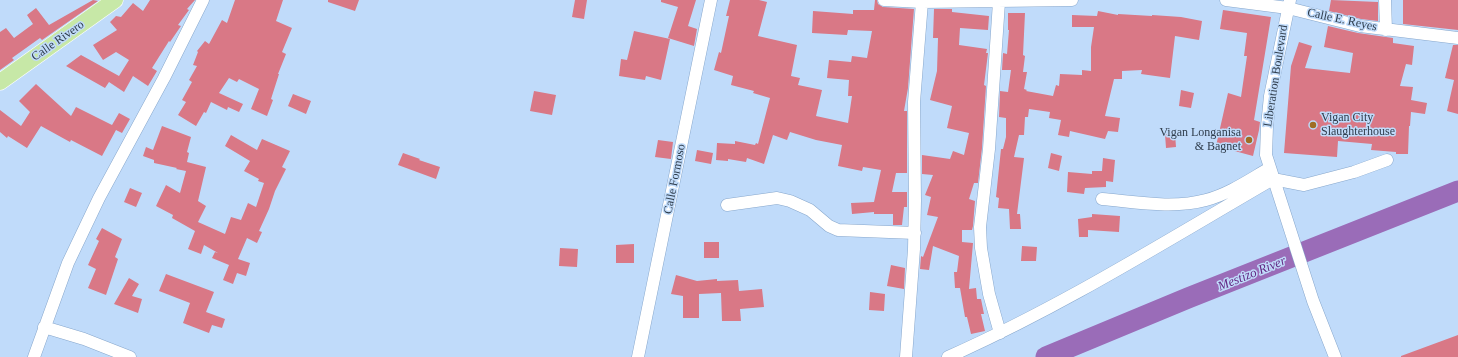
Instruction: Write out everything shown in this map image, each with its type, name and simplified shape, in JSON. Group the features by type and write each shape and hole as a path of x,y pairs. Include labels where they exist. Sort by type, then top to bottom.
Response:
{"main road":[{"name":"Calle Rivero","path":"0,82 115,0"}],"street":[{"path":"34,357 68,263 99,198 164,78 203,0"},
{"name":"Calle Formoso","path":"638,357 711,0"},
{"path":"884,0 922,2 1072,0"},
{"name":"Calle E. Reyes","path":"1226,0 1289,4 1360,26 1458,38"},
{"path":"1385,0 1386,30"},
{"path":"906,357 915,233 914,102 922,2"},
{"path":"999,2 990,127 980,227 981,248 989,294 1000,333"},
{"name":"Liberation Boulevard","path":"1289,4 1270,104 1267,126 1266,155 1313,301 1335,357"},
{"path":"1102,199 1172,204 1194,202 1206,200 1273,179 1304,185 1354,172 1387,160"},
{"path":"948,357 1000,333 1111,273 1273,179"},
{"path":"727,205 777,198 790,201 810,210 829,226 838,230 915,233"},
{"path":"44,327 84,339 130,357"}],"building":[{"path":"93,0 98,1 42,40 40,38 12,58 14,60 0,70 0,32 6,28 14,38 33,24 27,15 36,8 49,25"},
{"path":"150,0 195,0 187,9 189,10 178,25 181,26 170,42 169,41 152,68 157,71 148,86 133,76 124,92 109,82 105,88 66,66 81,55 119,76 129,60 116,52 103,60 93,45 117,30 110,22 116,16 121,17 133,3 143,11"},
{"path":"235,0 283,0 276,21 292,28 282,52 286,54 278,74 271,99 273,100 267,116 251,109 259,89 239,79 237,82 229,78 219,93 243,104 239,112 228,107 227,110 211,102 206,113 204,112 196,126 178,115 186,102 182,100 192,82 189,80 197,66 193,65 198,52 197,51 205,41 209,44 222,20 227,23"},
{"path":"328,0 359,0 355,11 328,2"},
{"path":"575,0 587,0 584,19 572,17"},
{"path":"661,0 696,0 688,26 697,29 694,46 668,38 678,7 661,2"},
{"path":"730,0 759,0 767,2 758,36 797,45 791,76 800,78 798,85 822,90 816,116 848,123 852,96 848,96 849,80 827,78 829,60 851,62 852,56 867,58 872,31 848,30 847,35 812,33 813,11 853,14 853,10 874,10 875,0 877,0 878,4 883,7 914,9 908,88 904,111 907,111 907,173 896,173 892,192 907,192 907,207 904,207 902,225 893,225 893,214 874,214 874,212 852,214 851,203 874,202 881,170 863,167 862,171 838,166 842,145 816,140 790,132 787,140 773,135 764,164 747,158 746,162 728,159 728,161 716,160 717,143 735,144 735,141 755,145 756,143 758,144 770,98 753,93 754,91 731,85 733,76 714,70 719,52 721,53 729,16 726,16"},
{"path":"1331,0 1378,2 1378,21 1361,19 1329,11"},
{"path":"1403,0 1458,0 1458,30 1403,24"},
{"path":"934,9 952,9 952,12 989,16 988,30 960,28 959,45 987,49 986,53 988,53 984,85 986,86 978,183 974,183 969,199 975,201 973,226 972,230 962,230 962,242 973,243 969,289 976,288 977,299 981,299 984,314 981,314 985,331 971,334 967,317 965,317 960,288 955,288 954,272 957,272 959,256 933,246 929,270 920,269 921,256 923,257 938,217 927,215 931,197 925,195 933,175 922,174 922,155 950,159 953,151 964,155 969,133 947,128 952,106 930,100 937,71 938,38 933,38"},
{"path":"1223,10 1271,17 1254,120 1260,122 1253,156 1216,146 1228,93 1241,97 1247,56 1244,56 1247,33 1220,29"},
{"path":"1098,11 1118,15 1181,17 1202,21 1199,40 1175,36 1170,78 1141,74 1142,70 1122,71 1122,79 1114,79 1105,116 1120,118 1118,132 1108,131 1105,139 1070,131 1069,137 1058,135 1061,120 1049,118 1050,112 1029,109 1028,117 1025,117 1024,135 1019,135 1014,157 1024,158 1017,214 1020,214 1021,229 1010,229 1009,209 998,208 999,198 996,197 1001,149 1003,149 1006,137 1006,118 999,117 1000,91 1008,92 1011,70 1002,70 1003,53 1007,54 1009,30 1008,13 1025,13 1023,55 1025,56 1023,72 1027,72 1024,89 1027,90 1026,91 1053,96 1056,85 1059,86 1060,74 1082,75 1082,70 1091,71 1091,47 1094,27 1072,27 1072,15 1097,16"},
{"path":"1328,26 1358,33 1393,38 1393,43 1414,46 1412,65 1406,64 1400,86 1413,87 1411,100 1427,103 1425,114 1411,112 1408,154 1396,154 1396,152 1371,150 1372,144 1338,141 1337,157 1284,153 1291,66 1299,42 1312,46 1305,68 1350,73 1353,53 1324,47"},
{"path":"634,31 670,39 661,80 646,76 645,80 619,76 621,59 627,60"},
{"path":"1453,45 1458,45 1458,114 1447,111 1454,80 1445,78"},
{"path":"36,84 71,116 76,107 112,125 119,113 130,119 122,133 116,130 102,156 71,140 70,142 41,126 27,148 8,136 7,138 0,132 0,110 21,126 30,112 19,101"},
{"path":"1181,90 1194,93 1191,108 1179,106"},
{"path":"534,91 556,95 552,115 530,111"},
{"path":"293,94 311,101 306,114 288,106"},
{"path":"162,126 191,137 187,152 189,153 187,162 206,167 198,201 206,206 198,222 225,234 231,217 241,220 248,203 256,207 264,183 258,181 259,179 244,171 250,161 225,146 231,135 257,150 262,139 290,151 282,167 286,169 275,191 259,231 262,232 257,243 247,238 238,259 250,263 246,276 237,273 233,284 223,280 229,265 212,258 215,252 218,253 204,245 201,254 188,249 195,231 172,218 173,215 156,206 166,185 180,193 186,171 154,163 154,160 143,156 146,147 153,150"},
{"path":"1165,134 1175,134 1176,147 1166,148"},
{"path":"658,140 673,142 671,159 655,157"},
{"path":"697,150 713,153 711,164 695,161"},
{"path":"403,153 440,167 436,179 398,165"},
{"path":"1051,153 1062,156 1059,171 1048,168"},
{"path":"1103,158 1115,160 1113,182 1106,181 1106,187 1085,188 1084,194 1067,192 1068,172 1092,174 1092,171 1102,171"},
{"path":"130,188 142,193 136,207 124,202"},
{"path":"1092,214 1120,216 1119,232 1088,230 1088,237 1079,237 1078,219 1092,217"},
{"path":"102,228 122,239 115,257 118,259 106,295 88,288 96,269 88,265 99,241 96,239"},
{"path":"704,242 719,242 719,258 704,258"},
{"path":"634,244 634,263 616,263 616,245"},
{"path":"1022,246 1037,247 1036,261 1021,261"},
{"path":"560,248 578,249 577,267 559,266"},
{"path":"891,265 905,268 904,289 887,286"},
{"path":"166,274 214,292 206,312 225,319 222,328 212,325 209,333 183,323 190,303 159,291"},
{"path":"676,275 697,281 717,279 717,281 738,280 739,291 762,289 764,307 740,309 741,321 722,321 721,293 699,294 699,318 683,318 683,296 671,294"},
{"path":"129,278 139,284 132,296 142,299 138,313 114,304"},
{"path":"870,292 885,294 884,311 869,310"},
{"path":"1458,335 1458,357 1401,357 1401,356"}],"waterway":[{"name":"Mestizo River","path":"1046,357 1188,298 1458,191"}],"place":[{"name":"Vigan City Slaughterhouse","path":"1313,125"},
{"name":"Vigan Longanisa & Bagnet","path":"1249,140"}]}
